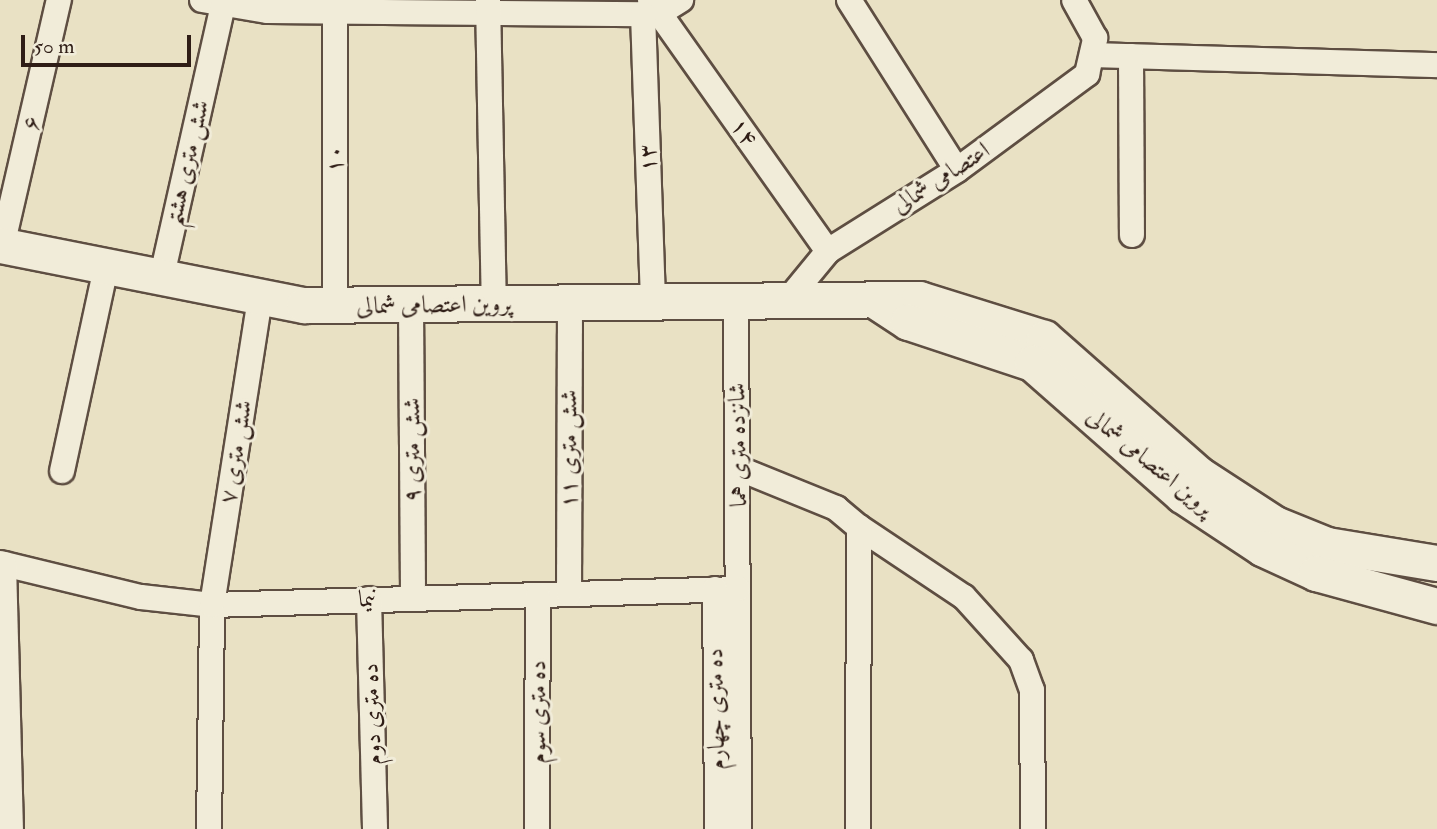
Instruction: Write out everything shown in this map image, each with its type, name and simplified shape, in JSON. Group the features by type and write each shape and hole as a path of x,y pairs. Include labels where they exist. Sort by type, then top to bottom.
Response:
{"main road":[{"name":"پروین اعتصامی شمالی","path":"1,246 260,299 335,305 919,299 1044,338 1198,474 1275,524 1327,545 1437,563"},
{"name":"پروین اعتصامی شمالی","path":"873,299 908,322 1032,363 1182,495 1262,548 1316,573 1437,606"}],"street":[{"name":"۶","path":"1,246 59,0"},
{"path":"216,1 335,7 651,9 681,0"},
{"path":"849,0 957,170"},
{"path":"1074,0 1095,38 1095,55 1437,65"},
{"name":"شش متری هشتم","path":"161,280 216,1"},
{"path":"488,6 494,304"},
{"name":"۱۰","path":"335,7 335,305"},
{"name":"۱۴","path":"651,9 828,251"},
{"name":"۱۳","path":"651,9 653,302"},
{"name":"اعتصامی شمالی","path":"788,301 828,251 957,170 1077,82 1095,55"},
{"path":"1131,56 1132,236"},
{"path":"62,471 106,267"},
{"name":"۷ شش متری","path":"209,829 212,605 260,299"},
{"name":"شانزده متری هما","path":"726,589 740,469 736,301"},
{"name":"۱۱ شش متری","path":"569,594 570,303"},
{"name":"۹ شش متری","path":"411,305 413,596"},
{"path":"740,469 836,509 964,597 1021,660 1032,690 1034,829"},
{"path":"858,829 859,527"},
{"path":"2,563 10,829"},
{"name":"نیما","path":"2,563 141,597 212,605 413,596 538,596 726,589"},
{"path":"726,589 739,829"},
{"name":"ده متری چهارم","path":"718,829 726,589"},
{"name":"ده متری سوم","path":"537,829 538,596"},
{"name":"ده متری دوم","path":"369,599 375,829"}]}
